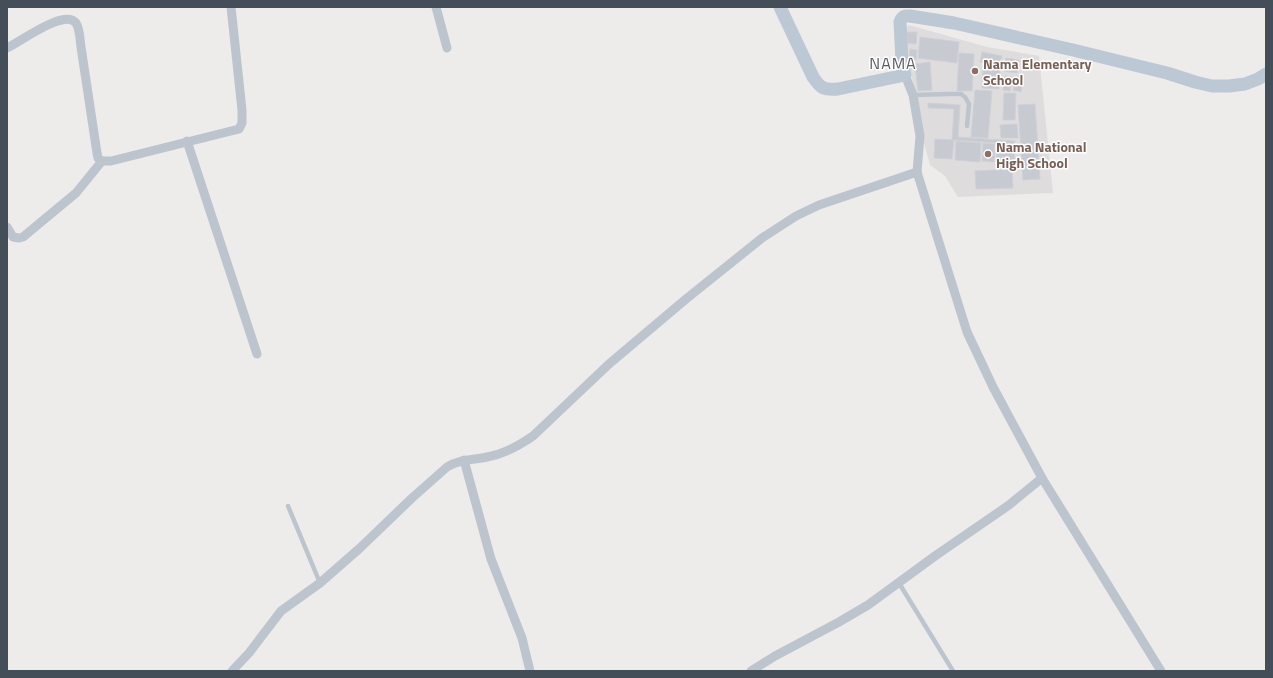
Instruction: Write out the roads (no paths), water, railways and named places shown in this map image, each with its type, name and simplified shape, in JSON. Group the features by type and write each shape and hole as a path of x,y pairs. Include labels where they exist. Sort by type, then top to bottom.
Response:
{"street":[{"path":"7,48 38,30 62,19 68,18 76,23 81,47 95,146 98,158 107,162 239,129 242,123 242,110 231,7"},
{"path":"436,7 446,48"},
{"path":"780,7 813,77 817,84 822,88 828,90 838,89 905,75"},
{"path":"1161,671 1042,478 993,387 967,332 917,172 920,136 913,95 905,75 902,61 900,22 904,16 910,16 954,23 1073,50 1167,73 1212,86 1245,84 1266,74"},
{"path":"187,142 257,354"},
{"path":"7,227 12,237 23,237 76,193 102,161"},
{"path":"232,671 249,653 281,611 320,584 435,477 453,463 488,457 503,452 520,445 533,436 609,364 762,238 796,216 819,205 917,172"},
{"path":"464,460 491,559 522,638 530,671"},
{"path":"751,671 775,656 827,629 868,605 935,556 1009,505 1042,478"}],"lane":[{"path":"913,95 961,94 965,97 968,104 966,126"},
{"path":"288,506 320,584"},
{"path":"899,583 953,671"}],"place":[{"name":"Nama Elementary School","path":"975,71"},
{"name":"Nama National High School","path":"988,154"}],"district":[{"name":"NAMA","path":"893,63"}]}
